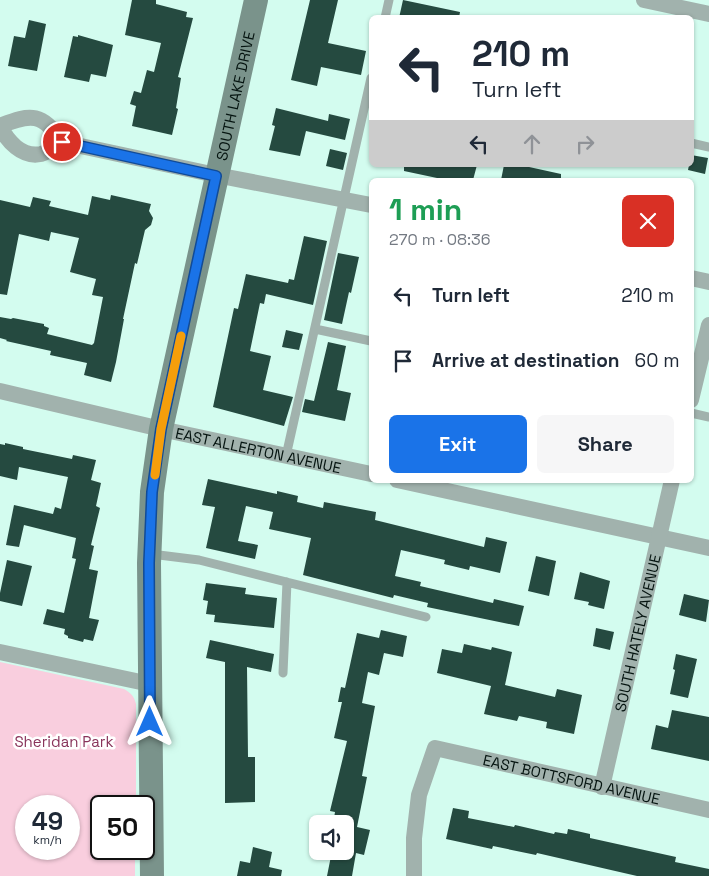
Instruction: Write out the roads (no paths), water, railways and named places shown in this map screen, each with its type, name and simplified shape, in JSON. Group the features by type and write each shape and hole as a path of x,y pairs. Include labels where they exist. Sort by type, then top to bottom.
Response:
{"main road":[{"name":"SOUTH LAKE DRIVE","path":"152,876 149,554 152,492 161,429 256,0"}],"street":[{"path":"644,0 709,14"},
{"path":"62,142 53,128 40,119 25,118 0,126 6,138 16,148 27,154 40,155 62,142 216,176 369,205"},
{"path":"694,279 709,282"},
{"path":"694,388 709,325"},
{"name":"EAST ALLERTON AVENUE","path":"0,391 161,429 369,474"},
{"path":"411,483 709,548"},
{"name":"SOUTH HATELY AVENUE","path":"602,787 671,483"},
{"path":"0,652 150,684"},
{"name":"EAST BOTTSFORD AVENUE","path":"414,876 414,838 419,795 435,748 709,810"}],"lane":[{"path":"386,15 389,0"},
{"path":"286,456 369,87"},
{"path":"694,144 709,146"},
{"path":"315,329 369,342"},
{"path":"694,414 709,417"},
{"path":"149,554 199,560 426,617"},
{"path":"284,673 287,582"}],"park label":[{"name":"Sheridan Park","path":"64,741"}]}
